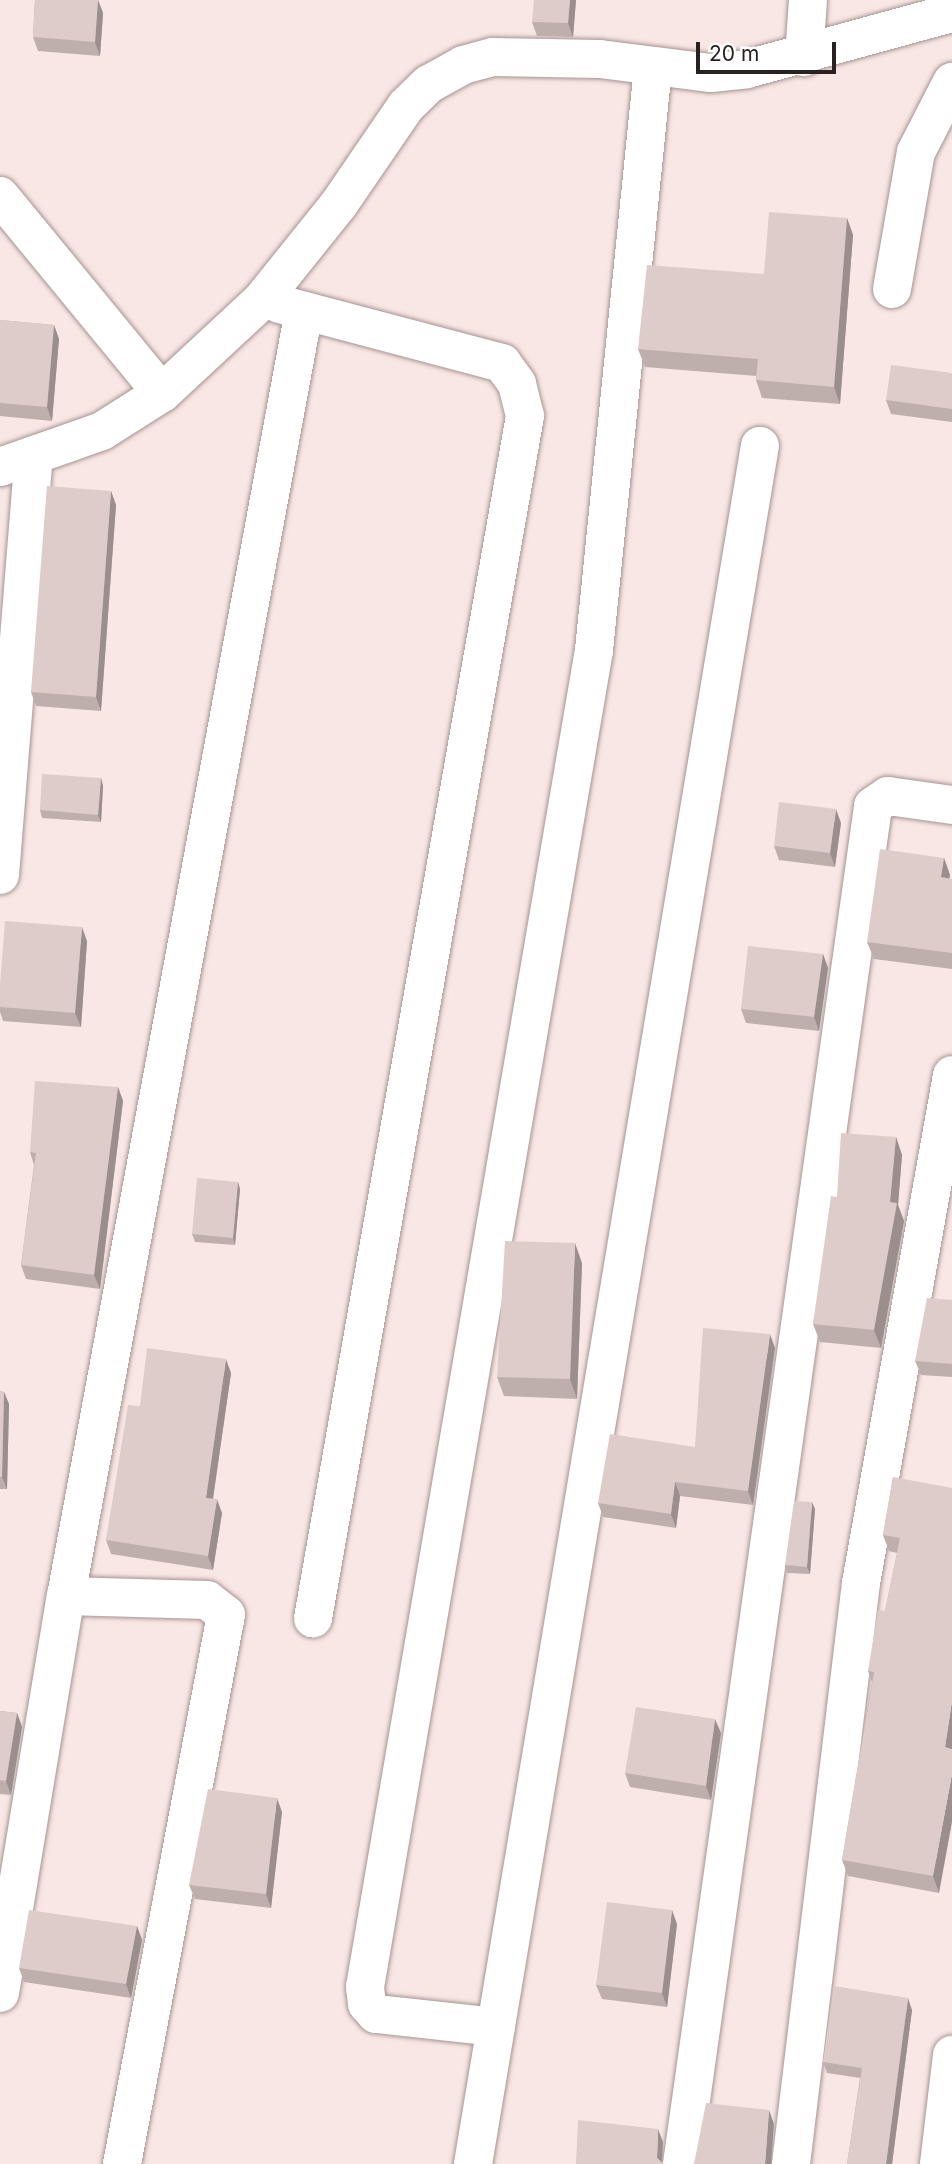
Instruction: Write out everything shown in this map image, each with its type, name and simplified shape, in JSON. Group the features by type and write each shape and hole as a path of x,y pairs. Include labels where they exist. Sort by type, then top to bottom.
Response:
{"street":[{"path":"804,57 808,0"},
{"path":"0,875 17,461 102,431 162,393 262,300 339,204 406,106 429,84 463,65 492,57 600,59 653,68 711,73 804,57 952,13"},
{"path":"496,2027 376,2014 367,2004 365,1987 594,650 653,68"},
{"path":"892,289 916,152 952,82"},
{"path":"0,196 162,393"},
{"path":"262,300 502,363 517,384 525,416 313,1618"},
{"path":"0,1993 66,1596 304,311"},
{"path":"473,2164 760,446"},
{"path":"682,2164 873,806 888,796 952,805"},
{"path":"790,2164 861,1583 952,1075"},
{"path":"66,1596 207,1600 226,1615 122,2164"},
{"path":"939,2164 952,2055"}],"building":[{"path":"35,0 98,0 95,42 33,37"},
{"path":"534,0 570,0 568,23 532,22"},
{"path":"769,212 847,218 834,387 756,380 758,359 638,349 647,265 764,274"},
{"path":"0,320 54,325 47,407 0,403"},
{"path":"891,365 952,373 952,409 886,400"},
{"path":"47,486 111,491 96,697 31,692"},
{"path":"42,774 101,778 98,815 40,810"},
{"path":"779,802 836,809 830,853 774,846"},
{"path":"880,849 944,858 941,877 952,879 952,953 867,942"},
{"path":"5,921 82,927 75,1013 0,1007"},
{"path":"748,946 823,954 814,1017 741,1009"},
{"path":"35,1081 118,1087 94,1275 21,1265 36,1153 30,1152"},
{"path":"841,1133 896,1137 890,1202 897,1203 874,1330 813,1324 831,1196 837,1197"},
{"path":"197,1178 238,1182 233,1238 192,1234"},
{"path":"505,1241 575,1243 570,1379 497,1377"},
{"path":"927,1298 952,1300 952,1364 915,1361"},
{"path":"703,1328 770,1334 748,1491 675,1482 671,1514 598,1503 610,1434 695,1447"},
{"path":"147,1348 226,1359 206,1498 217,1499 208,1556 106,1540 128,1405 140,1406"},
{"path":"0,1391 4,1392 2,1477 0,1477"},
{"path":"893,1477 952,1488 952,1701 945,1747 952,1749 952,1774 933,1876 842,1860 874,1672 868,1671 878,1610 885,1611 900,1538 883,1535"},
{"path":"794,1501 812,1502 807,1567 785,1565"},
{"path":"636,1707 715,1719 706,1786 625,1773"},
{"path":"0,1711 17,1713 6,1781 0,1780"},
{"path":"208,1789 277,1798 266,1894 189,1885"},
{"path":"607,1902 672,1910 662,1993 596,1985"},
{"path":"29,1910 137,1926 126,1984 19,1968"},
{"path":"834,1986 908,1998 886,2164 847,2164 862,2068 823,2062"},
{"path":"706,2103 769,2110 765,2164 694,2164"},
{"path":"578,2120 658,2129 657,2158 664,2164 576,2164"}]}
